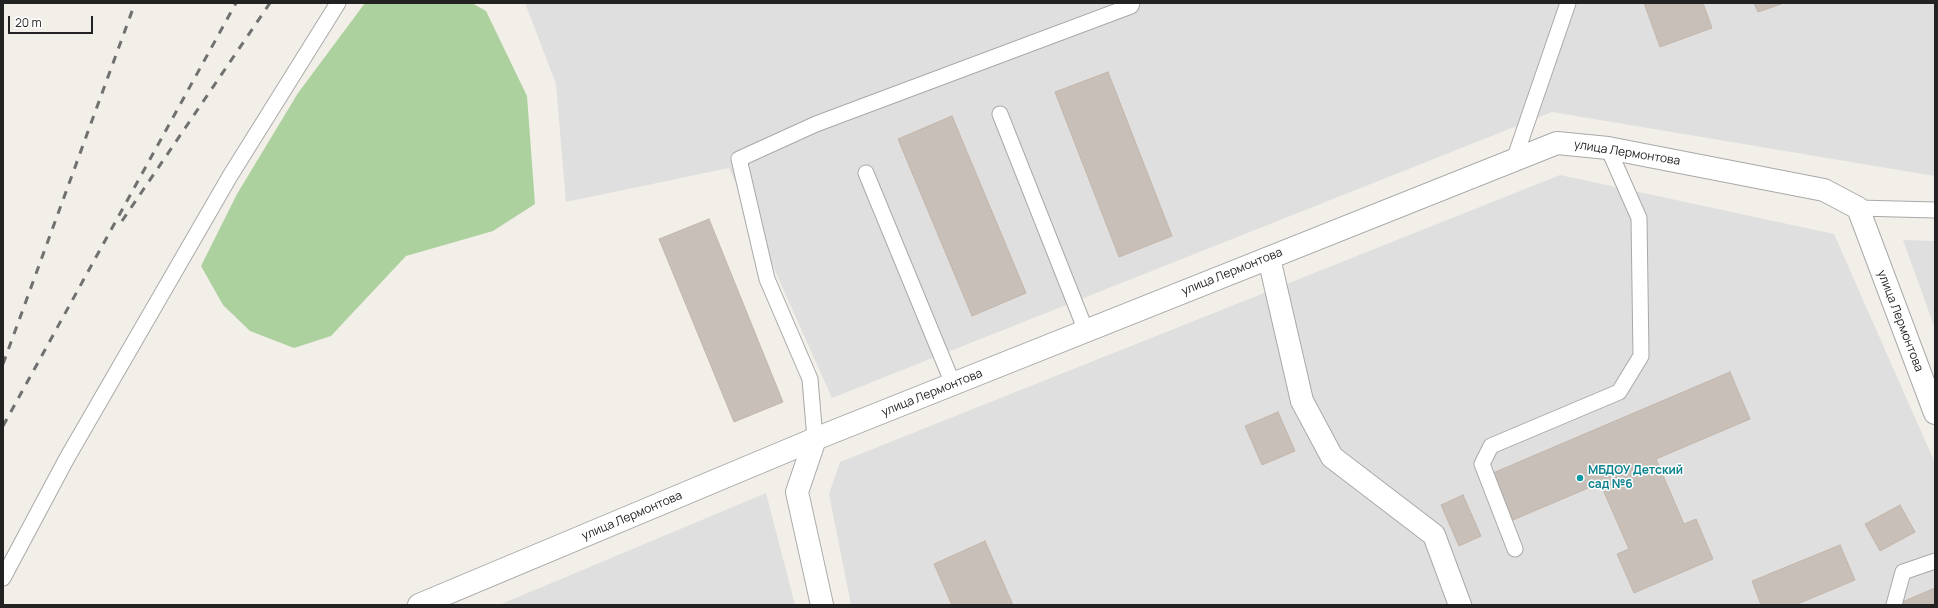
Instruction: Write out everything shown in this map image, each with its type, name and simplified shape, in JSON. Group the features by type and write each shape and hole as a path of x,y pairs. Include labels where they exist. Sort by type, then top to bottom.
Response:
{"street":[{"name":"улица Лермонтова","path":"419,605 816,439 1557,143 1608,148 1824,190 1858,208 1935,413"},
{"path":"1269,258 1302,401 1332,457 1434,535 1460,605"},
{"path":"816,439 797,492 822,605"}],"lane":[{"path":"3,578 67,458 222,190 338,3"},
{"path":"816,439 810,379 767,279 739,159 816,124 1131,6 1132,3"},
{"path":"1514,160 1568,3"},
{"path":"1000,114 1086,331"},
{"path":"1515,549 1482,464 1491,446 1618,392 1642,356 1639,218 1608,148"},
{"path":"866,173 952,384"},
{"path":"1858,208 1935,210"},
{"path":"1894,605 1903,572 1935,561"}],"shaded area":[{"path":"525,3 1935,3 1935,176 1552,112 832,398 729,168 566,202 556,84"},
{"path":"1560,175 1834,234 1935,463 1935,605 851,605 829,494 840,462"},
{"path":"1903,240 1935,241 1935,329"},
{"path":"766,493 795,605 499,605"}],"green space":[{"path":"365,3 472,3 486,11 527,96 535,204 493,231 406,256 331,336 294,348 250,331 223,305 201,266 237,194 298,93"}],"building":[{"path":"1644,3 1703,3 1712,28 1660,47"},
{"path":"1754,3 1784,3 1758,12"},
{"path":"1108,72 1172,236 1119,257 1055,92"},
{"path":"952,116 1026,293 972,316 898,139"},
{"path":"709,219 783,402 734,422 659,239"},
{"name":"МБДОУ Детский сад №6","path":"1730,372 1750,419 1656,459 1684,524 1696,519 1713,559 1634,593 1617,554 1629,549 1600,483 1513,520 1493,473"},
{"path":"1278,412 1295,451 1262,465 1245,426"},
{"path":"1463,495 1481,536 1459,546 1441,505"},
{"path":"1900,505 1915,532 1880,551 1865,524"},
{"path":"985,541 1013,605 952,605 934,564"},
{"path":"1840,545 1855,580 1795,605 1761,605 1752,581"},
{"path":"1935,588 1935,605 1904,605 1902,602"}],"railway":[{"path":"3,364 135,3"},
{"path":"3,426 236,3"},
{"path":"122,221 270,3"}],"place":[{"name":"МБДОУ Детский сад №6","path":"1580,478"}]}
